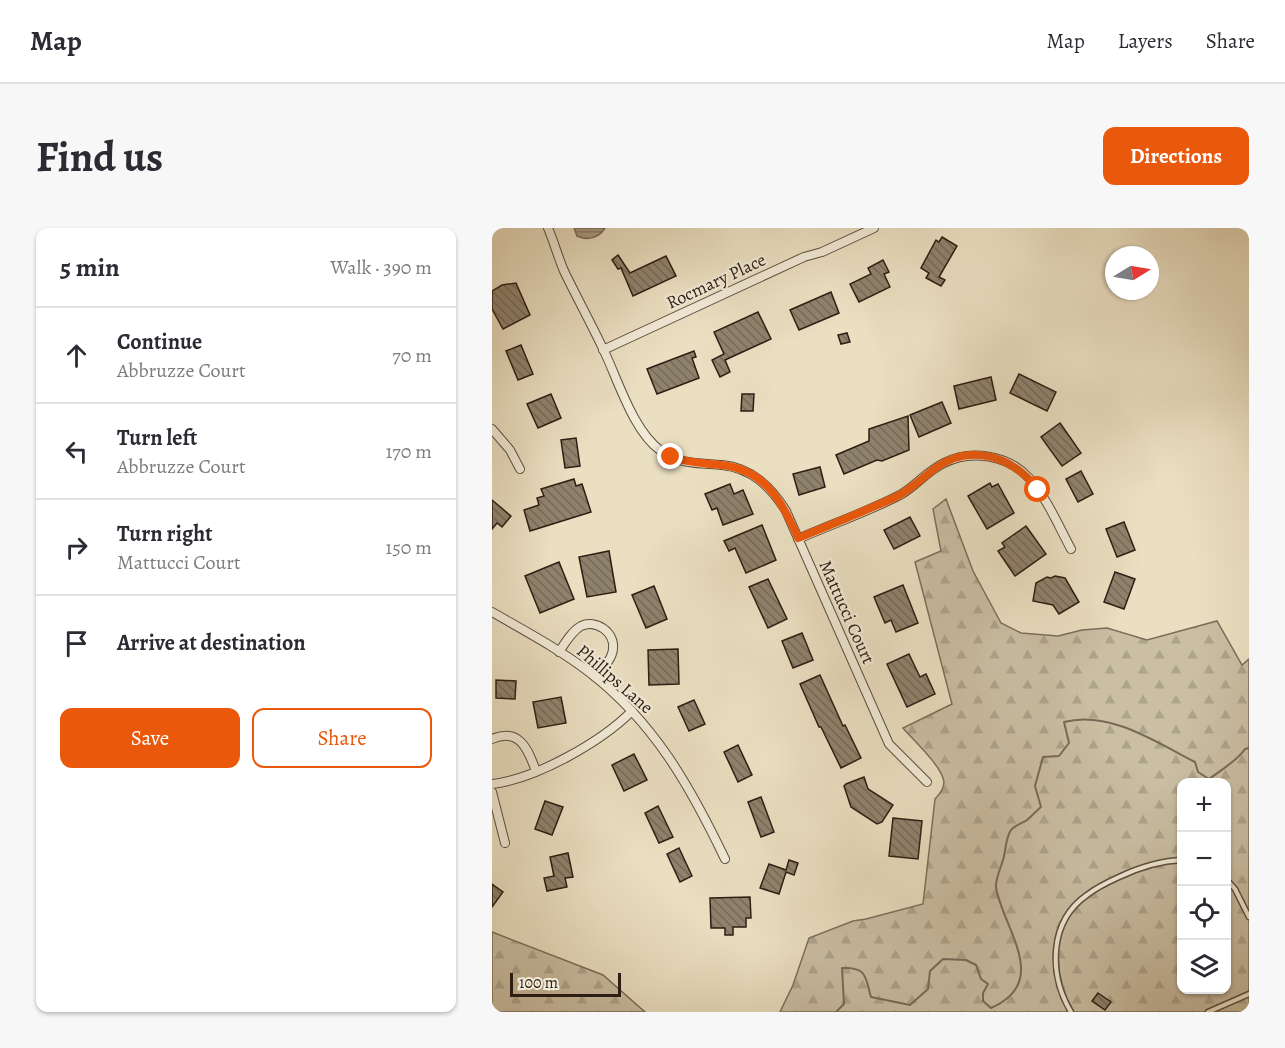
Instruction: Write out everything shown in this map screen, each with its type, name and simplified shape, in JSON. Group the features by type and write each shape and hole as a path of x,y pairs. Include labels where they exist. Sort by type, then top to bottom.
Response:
{"street":[{"name":"Mattucci Court","path":"548,228 563,268 638,422 652,443 660,451 681,461 732,467 757,477 767,484 777,496 786,511 890,744 927,782"},
{"name":"Rocmary Place","path":"603,350 804,257 822,252 874,228"},
{"path":"492,429 510,450 520,469"},
{"path":"798,538 898,496 946,462 971,455 983,455 1013,466 1028,477 1054,517 1071,549"},
{"name":"Phillips Lane","path":"492,612 559,652 595,677 648,728 688,786 724,859"},
{"path":"559,652 580,627 591,624 600,626 613,640 613,650 608,661 595,677"},
{"path":"492,784 512,780 536,771 604,735 632,711"},
{"path":"492,740 507,735 522,742 528,749 536,771"},
{"path":"492,792 505,843"}],"lane":[{"path":"1071,1012 1062,997 1054,959 1061,928 1072,909 1085,896 1105,883 1158,862 1177,860"},
{"path":"1231,884 1249,917"},
{"path":"1208,1012 1249,994"}],"green space":[{"path":"946,499 973,571 1001,623 1021,633 1058,636 1082,630 1107,628 1147,640 1217,621 1242,665 1249,659 1249,1012 780,1012 793,985 809,938 853,921 923,904 935,799 944,782 933,761 903,728 952,704 915,562 941,551 933,509"},
{"path":"492,932 603,975 645,1012 492,1012"}],"shaded area":[{"path":"574,228 605,228 596,236 581,238 577,236"}],"building":[{"path":"942,237 957,246 939,277 945,280 941,286 926,278 929,273 921,268 936,240 939,242"},
{"path":"618,255 630,273 666,256 676,276 633,296 621,268 618,269 612,260"},
{"path":"883,260 889,272 884,274 890,287 859,302 850,284 871,274 868,268"},
{"path":"516,283 530,315 503,329 492,309 492,291 502,285"},
{"path":"831,292 839,313 799,330 790,310"},
{"path":"758,312 771,339 725,360 730,372 720,377 712,360 724,354 714,332"},
{"path":"847,333 850,342 841,344 838,335"},
{"path":"521,345 533,374 518,380 506,351"},
{"path":"694,351 696,357 692,358 699,378 657,394 647,369"},
{"path":"1019,374 1056,392 1047,411 1010,393"},
{"path":"991,377 996,400 959,409 954,386"},
{"path":"551,394 561,418 538,428 527,404"},
{"path":"742,394 754,394 753,411 741,411"},
{"path":"942,402 951,423 919,437 910,415"},
{"path":"908,416 909,450 844,474 836,455 869,441 869,429"},
{"path":"1060,423 1081,453 1062,466 1041,437"},
{"path":"576,438 580,466 565,468 561,440"},
{"path":"820,467 825,487 799,495 793,474"},
{"path":"1081,471 1093,494 1078,502 1066,479"},
{"path":"574,479 576,486 582,484 591,512 530,531 524,510 539,505 537,498 544,496 541,489"},
{"path":"990,483 992,487 998,484 1014,513 987,529 968,496"},
{"path":"730,484 734,494 743,490 753,514 723,525 717,508 712,510 705,494"},
{"path":"492,500 511,516 502,527 497,523 492,529"},
{"path":"910,517 920,536 894,549 884,530"},
{"path":"1124,522 1135,550 1117,557 1106,529"},
{"path":"762,525 776,560 746,573 735,548 729,551 724,541"},
{"path":"1026,526 1046,554 1015,576 998,551 1005,547 1002,543"},
{"path":"609,551 616,592 587,597 579,557"},
{"path":"559,562 574,599 540,613 525,576"},
{"path":"1115,572 1135,579 1124,609 1104,602"},
{"path":"1047,577 1065,578 1079,602 1059,614 1053,605 1033,601 1036,583"},
{"path":"768,579 787,619 768,628 749,587"},
{"path":"903,585 918,623 896,632 891,620 885,623 874,597"},
{"path":"654,586 667,619 646,628 632,595"},
{"path":"802,633 813,660 793,668 782,641"},
{"path":"678,649 679,684 649,685 648,650"},
{"path":"909,654 920,677 926,674 935,694 907,707 887,664"},
{"path":"820,675 843,726 845,725 861,758 841,768 800,684"},
{"path":"496,680 516,681 515,699 496,698"},
{"path":"561,697 566,723 538,728 533,702"},
{"path":"694,700 705,724 689,731 678,707"},
{"path":"738,745 752,775 738,782 724,752"},
{"path":"634,754 647,780 624,791 612,765"},
{"path":"864,777 868,789 893,805 882,822 877,824 851,807 844,786"},
{"path":"761,797 774,832 761,837 748,802"},
{"path":"545,801 563,807 552,835 535,829"},
{"path":"658,806 673,837 659,843 645,813"},
{"path":"893,818 922,821 918,859 889,856"},
{"path":"679,848 692,876 680,882 667,854"},
{"path":"568,853 573,877 565,878 567,887 547,891 544,878 554,876 550,857"},
{"path":"789,860 798,863 794,875 786,872 779,894 760,888 769,864 786,870"},
{"path":"492,884 503,892 492,907"},
{"path":"750,897 751,918 746,918 746,927 733,927 733,935 725,935 725,928 711,928 710,898"},
{"path":"1098,993 1111,1002 1105,1010 1092,1001"}],"waterway":[{"path":"836,1012 844,1004 842,968 861,971 866,978 871,997 910,1005 928,989 930,971 943,959 966,960 976,965 981,979 988,984 983,993 983,1001 991,1008 1009,997 1018,984 1021,970 1019,954 996,888 997,880 1011,830 1041,807 1035,786 1043,757 1059,756 1069,743 1064,722 1081,719 1098,720 1132,730 1195,762 1198,772 1209,779 1249,748"}],"route":[{"path":"671,457 694,464 732,467 757,477 767,484 777,496 798,538 898,496 938,466 971,455 996,458 1013,466 1028,477 1038,490"}]}
